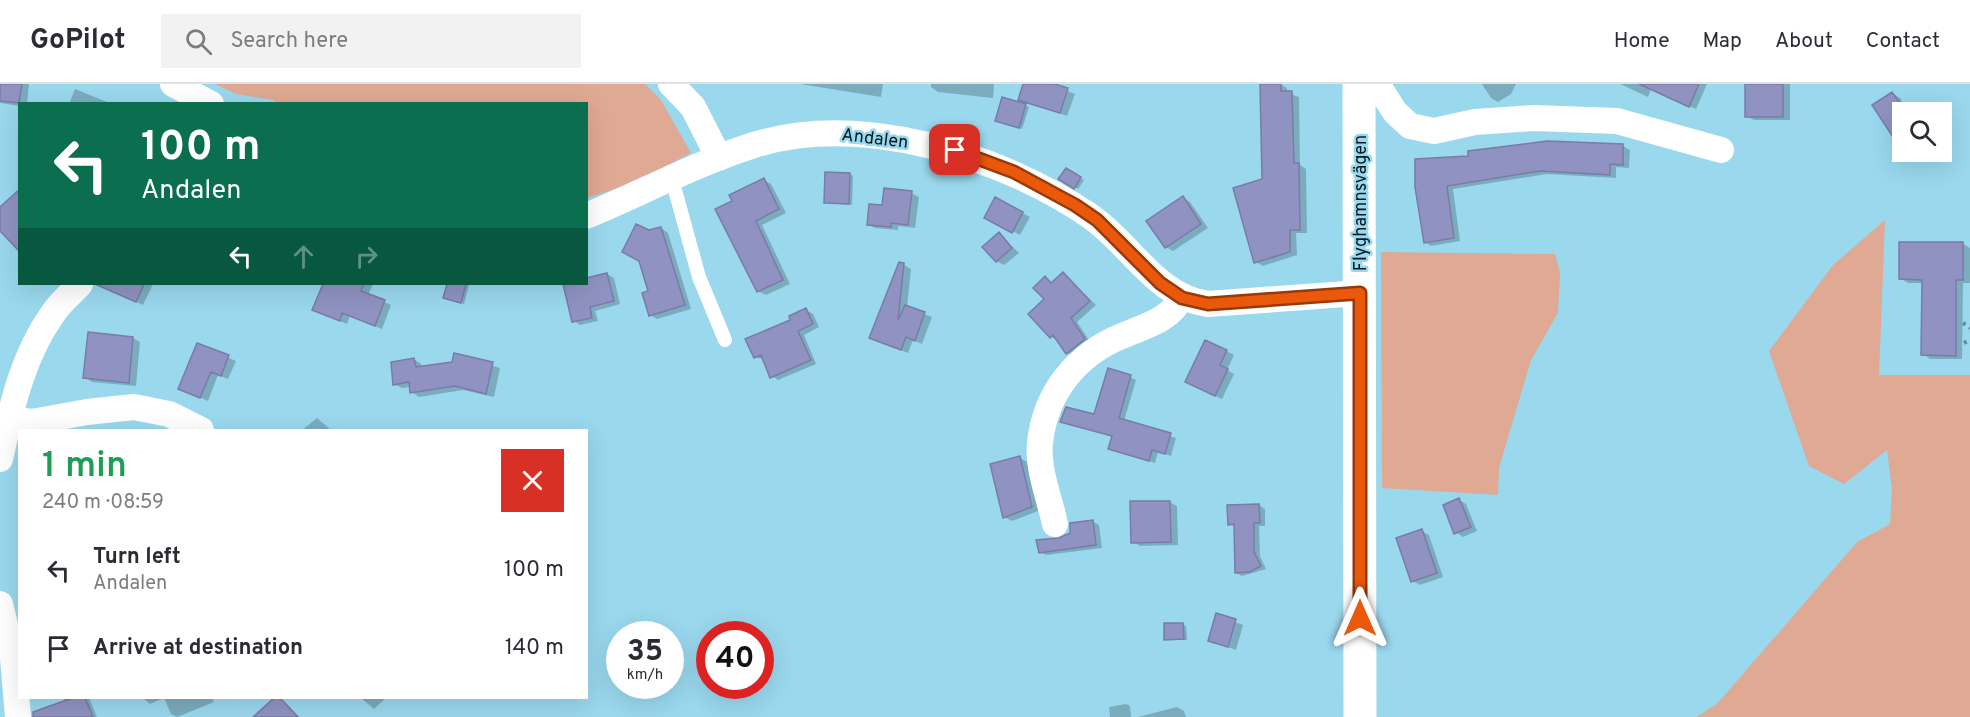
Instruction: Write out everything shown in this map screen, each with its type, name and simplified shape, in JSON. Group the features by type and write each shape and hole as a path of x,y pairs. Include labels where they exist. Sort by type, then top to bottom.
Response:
{"street":[{"path":"173,84 207,102"},
{"path":"671,84 693,107 719,158"},
{"name":"Flyghamnsvägen","path":"1359,84 1360,717"},
{"path":"1377,84 1395,112 1410,126 1434,131 1475,122 1520,119 1617,121 1721,150"},
{"name":"Andalen","path":"588,215 754,145 796,135 827,133 891,139 955,150 1014,172 1075,205 1097,220 1160,283 1182,298 1208,304 1360,293"},
{"path":"0,459 9,419 28,357 52,314 79,285"},
{"path":"1055,524 1041,462 1040,443 1045,421 1059,386 1077,363 1100,345 1163,319 1175,310 1182,298"},
{"path":"9,419 32,422 87,412 134,407 169,414 199,429"},
{"path":"0,604 13,658 18,717"}],"lane":[{"path":"672,179 699,277 725,340"}],"path":[{"path":"1963,323 1970,328"},
{"path":"1964,343 1970,340"}],"shaded area":[{"path":"215,84 645,84 661,100 691,153 631,184 588,198 588,102 275,102 236,94"},
{"path":"1885,220 1879,375 1970,375 1970,717 1696,717 1717,704 1857,542 1890,524 1892,489 1887,450 1844,484 1809,466 1769,351 1833,265"},
{"path":"1381,252 1555,254 1560,273 1558,313 1531,360 1499,468 1498,495 1382,488"}],"building":[{"path":"0,84 22,84 19,102 0,101"},
{"path":"1023,84 1055,84 1068,88 1060,113 1018,100"},
{"path":"1260,84 1281,84 1281,91 1292,91 1294,163 1299,163 1300,230 1290,230 1290,252 1254,263 1233,188 1262,179"},
{"path":"1639,84 1699,84 1689,107"},
{"path":"1745,84 1783,84 1783,117 1745,117"},
{"path":"1892,92 1899,102 1892,102 1892,136 1872,105"},
{"path":"1002,97 1026,104 1019,128 995,121"},
{"path":"1547,141 1623,144 1623,165 1610,164 1610,175 1540,171 1447,186 1454,238 1424,243 1415,187 1415,159 1468,156 1468,151"},
{"path":"1066,168 1081,177 1074,189 1058,179"},
{"path":"825,172 850,173 849,204 824,203"},
{"path":"764,178 779,209 756,221 783,280 757,292 715,209 732,201 729,195"},
{"path":"884,188 912,191 908,225 891,223 891,227 867,225 869,204 882,205"},
{"path":"18,191 18,250 0,231 0,207"},
{"path":"1183,196 1201,224 1165,248 1146,221"},
{"path":"995,197 1023,212 1012,233 984,218"},
{"path":"636,224 649,230 661,227 685,305 649,316 642,293 648,291 639,261 622,252"},
{"path":"999,232 1012,248 996,262 982,247"},
{"path":"1899,242 1963,242 1963,280 1956,280 1956,356 1921,355 1922,280 1899,279"},
{"path":"899,262 904,263 898,320 905,305 925,312 915,341 906,337 901,350 869,338"},
{"path":"1063,272 1090,301 1071,318 1085,339 1066,354 1053,335 1050,338 1028,314 1044,299 1033,288 1045,276 1051,283"},
{"path":"607,273 614,301 590,307 592,318 572,322 563,285 588,285 588,278"},
{"path":"97,285 144,285 136,302"},
{"path":"323,285 364,285 361,291 385,300 375,326 342,313 340,321 312,310"},
{"path":"447,285 466,285 461,303 443,298"},
{"path":"806,308 813,324 798,331 811,360 770,378 761,355 754,358 745,339 790,320 789,316"},
{"path":"88,332 133,337 129,383 83,378"},
{"path":"1205,340 1227,350 1220,365 1228,369 1215,396 1185,382"},
{"path":"197,343 229,355 221,376 211,372 200,398 178,389"},
{"path":"454,353 493,362 486,394 455,386 410,393 409,382 393,385 391,362 414,358 416,367 452,362"},
{"path":"1108,368 1131,375 1119,418 1171,433 1165,454 1152,450 1149,461 1108,449 1112,436 1060,422 1066,407 1094,414"},
{"path":"1020,456 1032,507 1003,518 990,464"},
{"path":"1459,498 1471,527 1454,534 1443,505"},
{"path":"1130,501 1170,501 1171,542 1131,543"},
{"path":"1259,504 1260,523 1254,523 1254,552 1261,566 1250,572 1235,573 1234,524 1228,525 1227,505"},
{"path":"1093,520 1096,545 1039,553 1036,540 1059,538 1070,533 1070,523"},
{"path":"1422,529 1437,573 1411,582 1396,538"},
{"path":"1216,613 1236,619 1228,647 1208,641"},
{"path":"1164,623 1183,623 1184,639 1164,640"},
{"path":"69,699 85,699 93,717 33,717 33,712"},
{"path":"273,699 281,699 298,717 253,717"}],"route":[{"path":"955,150 1014,172 1075,205 1097,220 1125,245 1160,283 1182,298 1208,304 1360,293 1360,618"}]}
